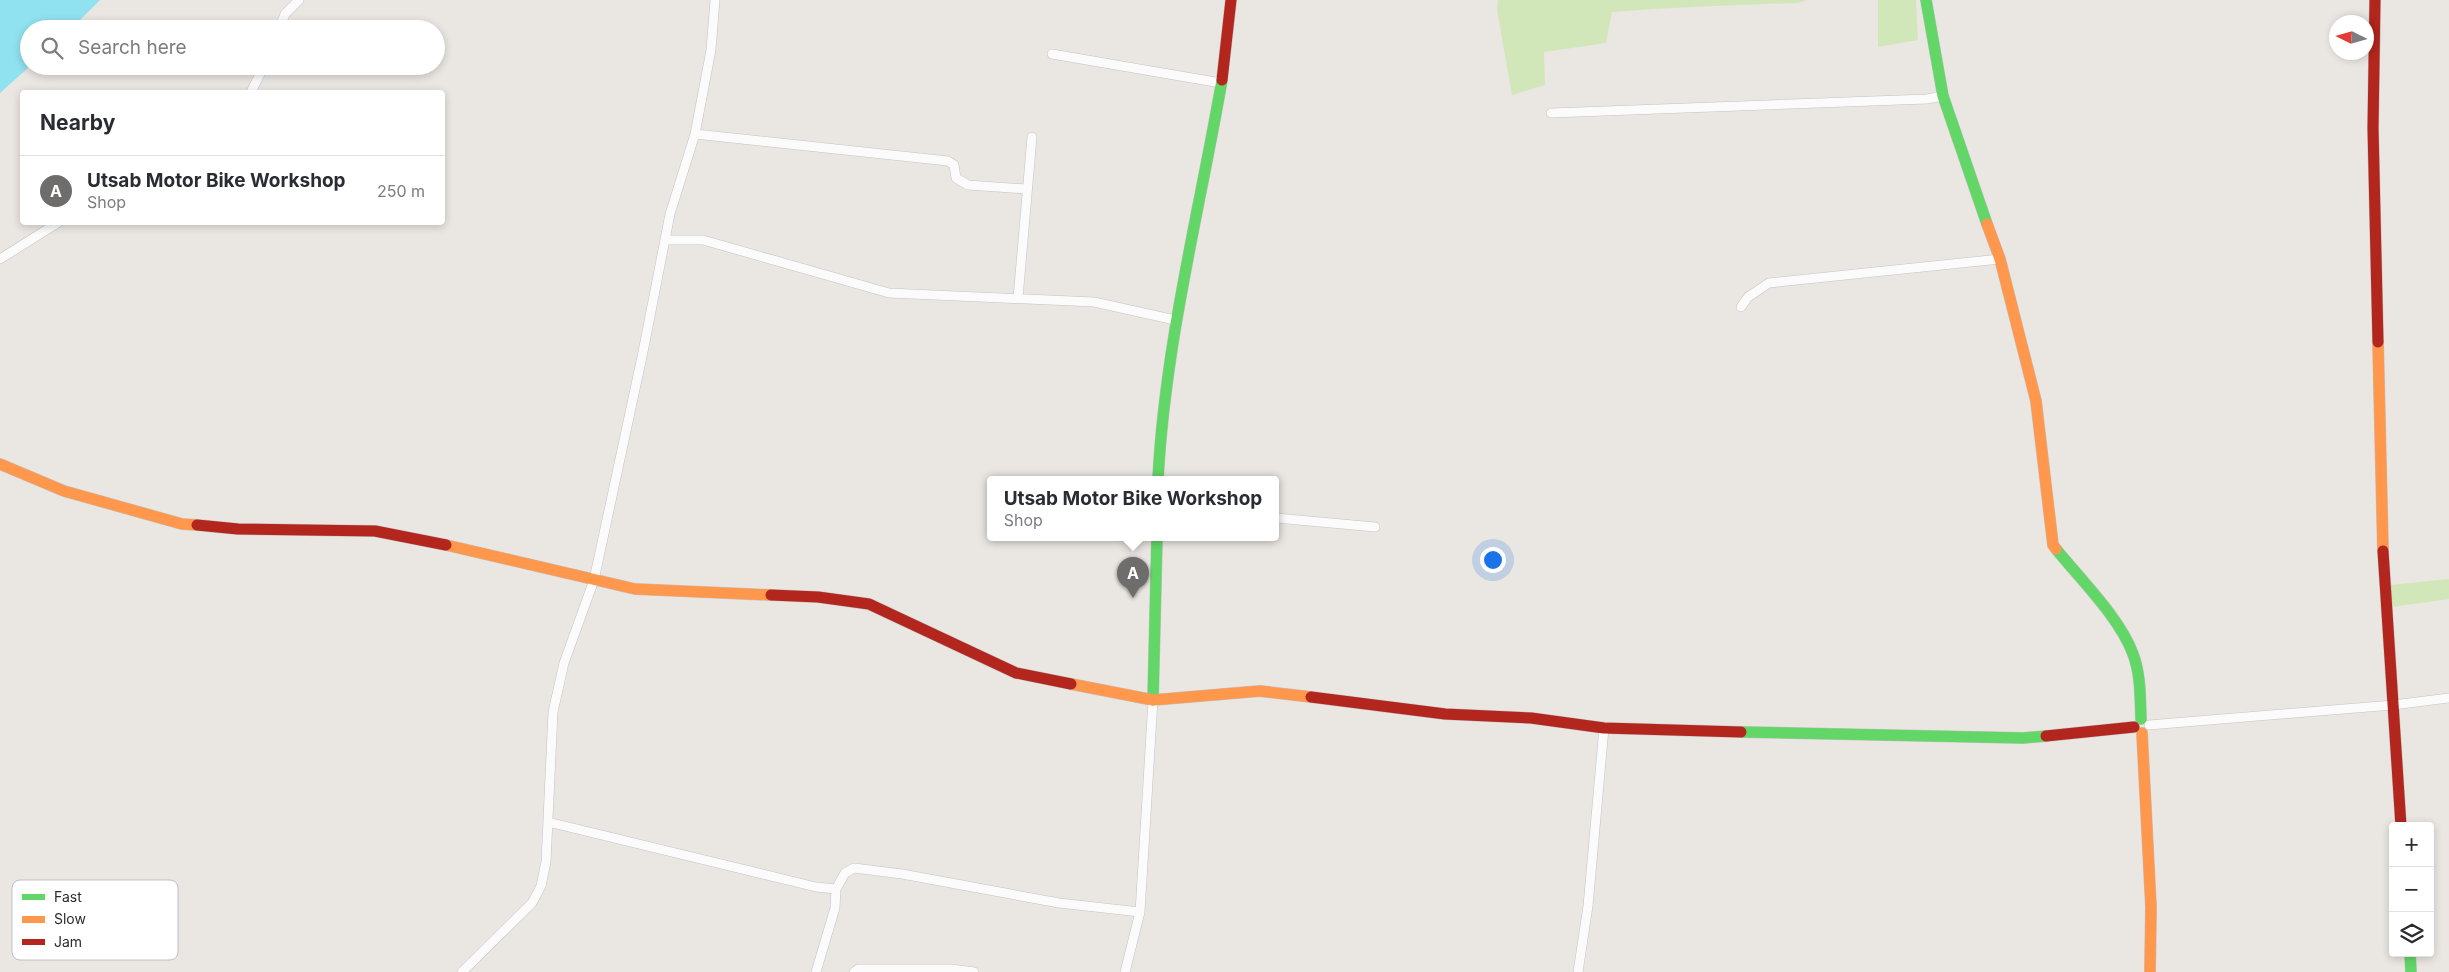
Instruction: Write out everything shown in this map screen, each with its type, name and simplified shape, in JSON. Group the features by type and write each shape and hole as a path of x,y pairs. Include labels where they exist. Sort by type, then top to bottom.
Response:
{"street":[{"path":"283,20 285,14 299,0"},
{"path":"462,972 532,903 541,886 548,822 553,712 564,663 594,580 670,214 695,134 711,50 715,0"},
{"path":"1158,476 1159,440 1174,320 1221,83 1230,0"},
{"path":"1926,0 1943,96 1968,174 2000,259 2036,401 2053,545 2116,623 2133,653 2138,671 2151,907 2150,972"},
{"path":"2375,0 2373,128 2384,589 2401,822"},
{"path":"1052,54 1221,83"},
{"path":"252,90 260,75"},
{"path":"1551,113 1928,99 1943,96"},
{"path":"695,134 948,161 954,166 956,178 968,185 1027,188"},
{"path":"1018,298 1032,137"},
{"path":"0,260 54,225"},
{"path":"665,240 703,240 889,293 1094,302 1174,320"},
{"path":"1741,306 1748,297 1769,282 2000,259"},
{"path":"0,464 64,491 182,524 238,529 375,531 464,549 635,589 818,597 869,604 896,615 959,648 1016,673 1153,700 1260,691 1445,714 1532,718 1604,728 1860,736 2023,738 2393,705 2449,698"},
{"path":"1279,518 1375,528"},
{"path":"1125,972 1140,912 1153,700 1157,541"},
{"path":"1578,972 1588,906 1604,728"},
{"path":"548,822 816,887 836,889"},
{"path":"816,972 835,908 836,889 845,873 854,868 902,874 1060,903 1140,912"},
{"path":"2410,957 2411,972"},
{"path":"854,972 858,968 951,968 974,972"}],"green space":[{"path":"1498,0 1807,0 1798,3 1682,7 1612,12 1606,43 1544,52 1545,85 1512,95 1497,10"},
{"path":"1878,0 1916,0 1918,40 1878,47"},
{"path":"2449,579 2449,599 2391,607 2390,585"}],"water":[{"path":"0,0 100,0 80,20 20,20 20,75 0,93"}],"traffic: fast":[{"path":"1926,0 1943,96 1987,224"},
{"path":"1158,476 1162,429 1175,328 1222,80"},
{"path":"1153,700 1157,541"},
{"path":"2056,549 2110,613 2127,640 2133,654 2140,686 2141,719"},
{"path":"1741,732 2023,738 2046,736"},
{"path":"2410,957 2411,972"}],"traffic: slow":[{"path":"1987,224 2000,259 2036,401 2053,545 2056,549"},
{"path":"2378,342 2383,551"},
{"path":"0,464 64,491 182,524 197,525"},
{"path":"446,545 635,589 771,595"},
{"path":"1071,684 1153,700 1260,691 1311,697"},
{"path":"2142,733 2151,907 2150,972"}],"traffic: jam":[{"path":"1222,80 1231,0"},
{"path":"2375,0 2373,128 2378,342"},
{"path":"197,525 238,529 375,531 446,545"},
{"path":"2383,551 2401,822"},
{"path":"771,595 818,597 869,604 1016,673 1071,684"},
{"path":"1311,697 1445,714 1531,718 1604,728 1741,732"},
{"path":"2046,736 2134,727"}],"place":[{"name":"Utsab Motor Bike Workshop","path":"1133,598"}]}
